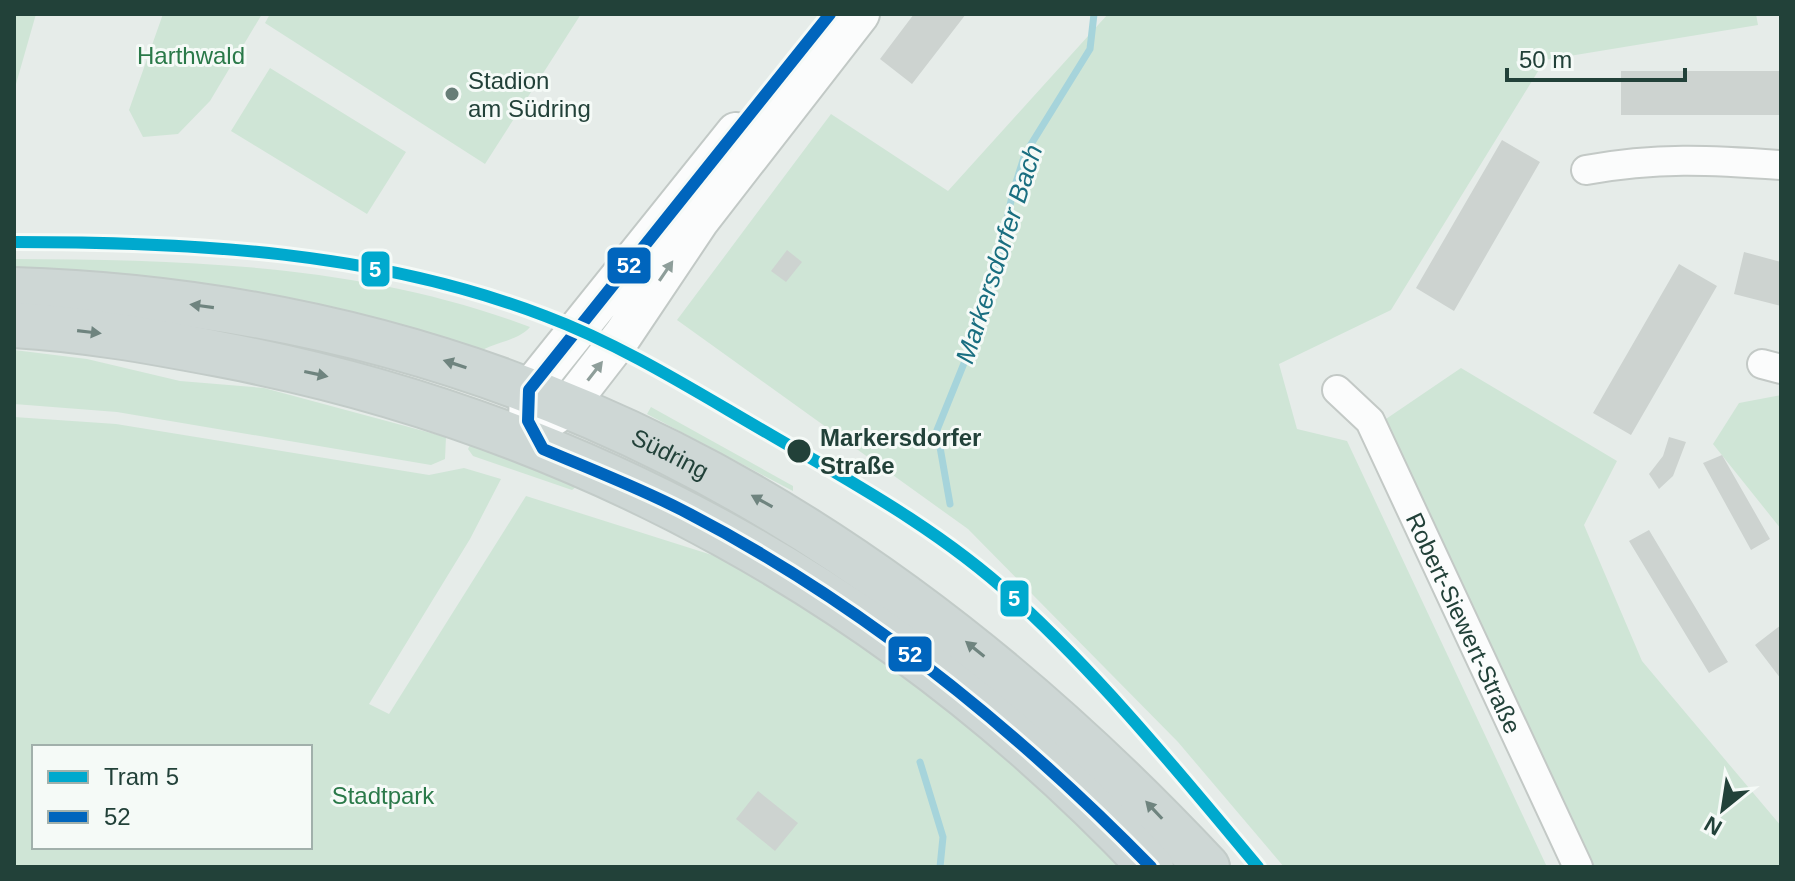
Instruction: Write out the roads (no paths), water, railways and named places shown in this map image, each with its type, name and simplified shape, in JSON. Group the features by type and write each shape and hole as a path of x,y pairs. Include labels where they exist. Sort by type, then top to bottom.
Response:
{"main road":[{"path":"535,421 830,14"},
{"path":"535,421 623,335 700,220 860,14"},
{"name":"Südring","path":"14,290 125,296 273,317 397,347 535,421 797,576 865,622 1011,730 1101,814 1151,867"},
{"name":"Südring","path":"14,325 142,339 332,377 451,412 631,432 763,501 883,579 991,661 1086,744 1207,867"}],"street":[{"path":"1586,170 1641,160 1691,158 1781,165"},
{"name":"Robert-Siewert-Straße","path":"1337,390 1370,421 1578,867"}],"waterway":[{"name":"Markersdorfer Bach","path":"950,504 937,430 988,304 1013,192 1025,154 1090,49 1094,14"},
{"name":"Markersdorfer Bach","path":"920,762 943,837 940,867"}],"tram line":[{"name":"5","path":"14,242 216,248 350,264 481,294 604,341 866,490 985,573 1046,628 1110,694 1258,867"},
{"path":"1203,801 1250,867"}],"place":[{"name":"Stadion am Südring","path":"452,94"},
{"name":"Markersdorfer Straße","path":"799,451"}],"park label":[{"name":"Harthwald","path":"191,55"},
{"name":"Stadtpark","path":"383,795"}]}
